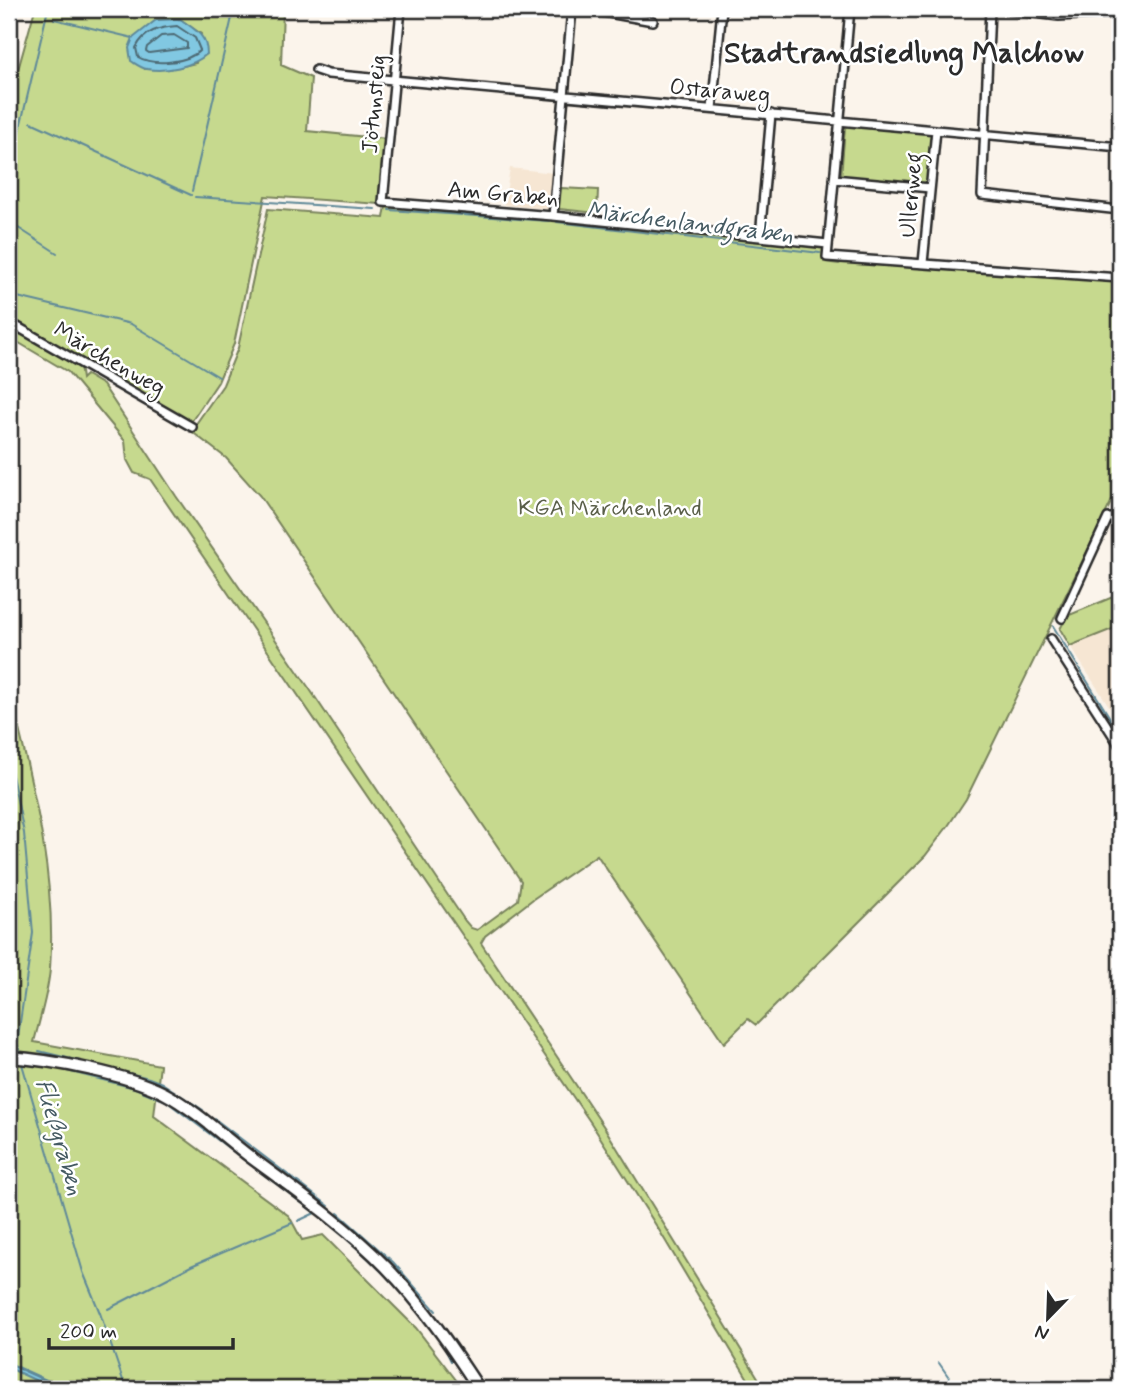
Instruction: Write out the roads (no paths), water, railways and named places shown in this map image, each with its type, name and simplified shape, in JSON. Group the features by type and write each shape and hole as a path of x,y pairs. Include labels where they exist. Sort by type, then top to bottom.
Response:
{"main road":[{"path":"10,1057 26,1058 126,1080 163,1093 188,1109 327,1215 385,1266 437,1326 479,1389"}],"street":[{"name":"Jötunsteig","path":"383,202 401,9"},
{"path":"553,216 572,9"},
{"path":"586,9 653,21"},
{"path":"712,109 722,9"},
{"path":"850,9 827,257 1120,278"},
{"path":"990,9 982,195 1120,210"},
{"path":"1008,9 1059,15 1120,12"},
{"name":"Ostaraweg","path":"316,70 328,74 1120,147"},
{"path":"760,237 771,114"},
{"name":"Ullerweg","path":"923,263 936,130"},
{"path":"834,179 930,188"},
{"name":"Am Graben","path":"383,202 828,244"},
{"name":"Märchenweg","path":"9,322 192,426"},
{"path":"1062,618 1108,518 1120,518"},
{"path":"1051,639 1120,746"}],"water":[{"path":"180,19 202,37 207,54 178,68 162,70 145,68 131,61 129,48 133,38 156,20"},
{"path":"9,1364 64,1389 54,1389 9,1368"}],"waterway":[{"name":"Fließgraben","path":"9,174 48,9"},
{"path":"192,191 234,9"},
{"path":"54,19 133,38"},
{"path":"9,112 14,114"},
{"name":"Märchenlandgraben","path":"31,122 191,195"},
{"name":"Märchenlandgraben","path":"195,197 375,209"},
{"name":"Märchenlandgraben","path":"389,210 549,221"},
{"path":"9,222 57,253"},
{"name":"Märchenlandgraben","path":"557,222 820,253"},
{"path":"9,295 131,324 219,377"},
{"path":"1053,626 1120,734"},
{"name":"Fließgraben","path":"9,761 24,833 33,933 17,1043 20,1055"},
{"path":"39,1051 149,1078 162,1083 203,1110"},
{"name":"Fließgraben","path":"22,1064 83,1272 126,1389"},
{"path":"38,1065 135,1088 166,1101 315,1213 298,1221"},
{"path":"215,1119 329,1206"},
{"path":"338,1213 393,1262 436,1311"},
{"path":"324,1220 395,1285 428,1324 451,1361"},
{"path":"108,1309 191,1266 292,1223"},
{"path":"9,1363 66,1389"},
{"path":"939,1363 957,1389"}],"district":[{"name":"Stadtrandsiedlung Malchow","path":"904,52"}],"park label":[{"name":"KGA Märchenland","path":"610,507"}]}
